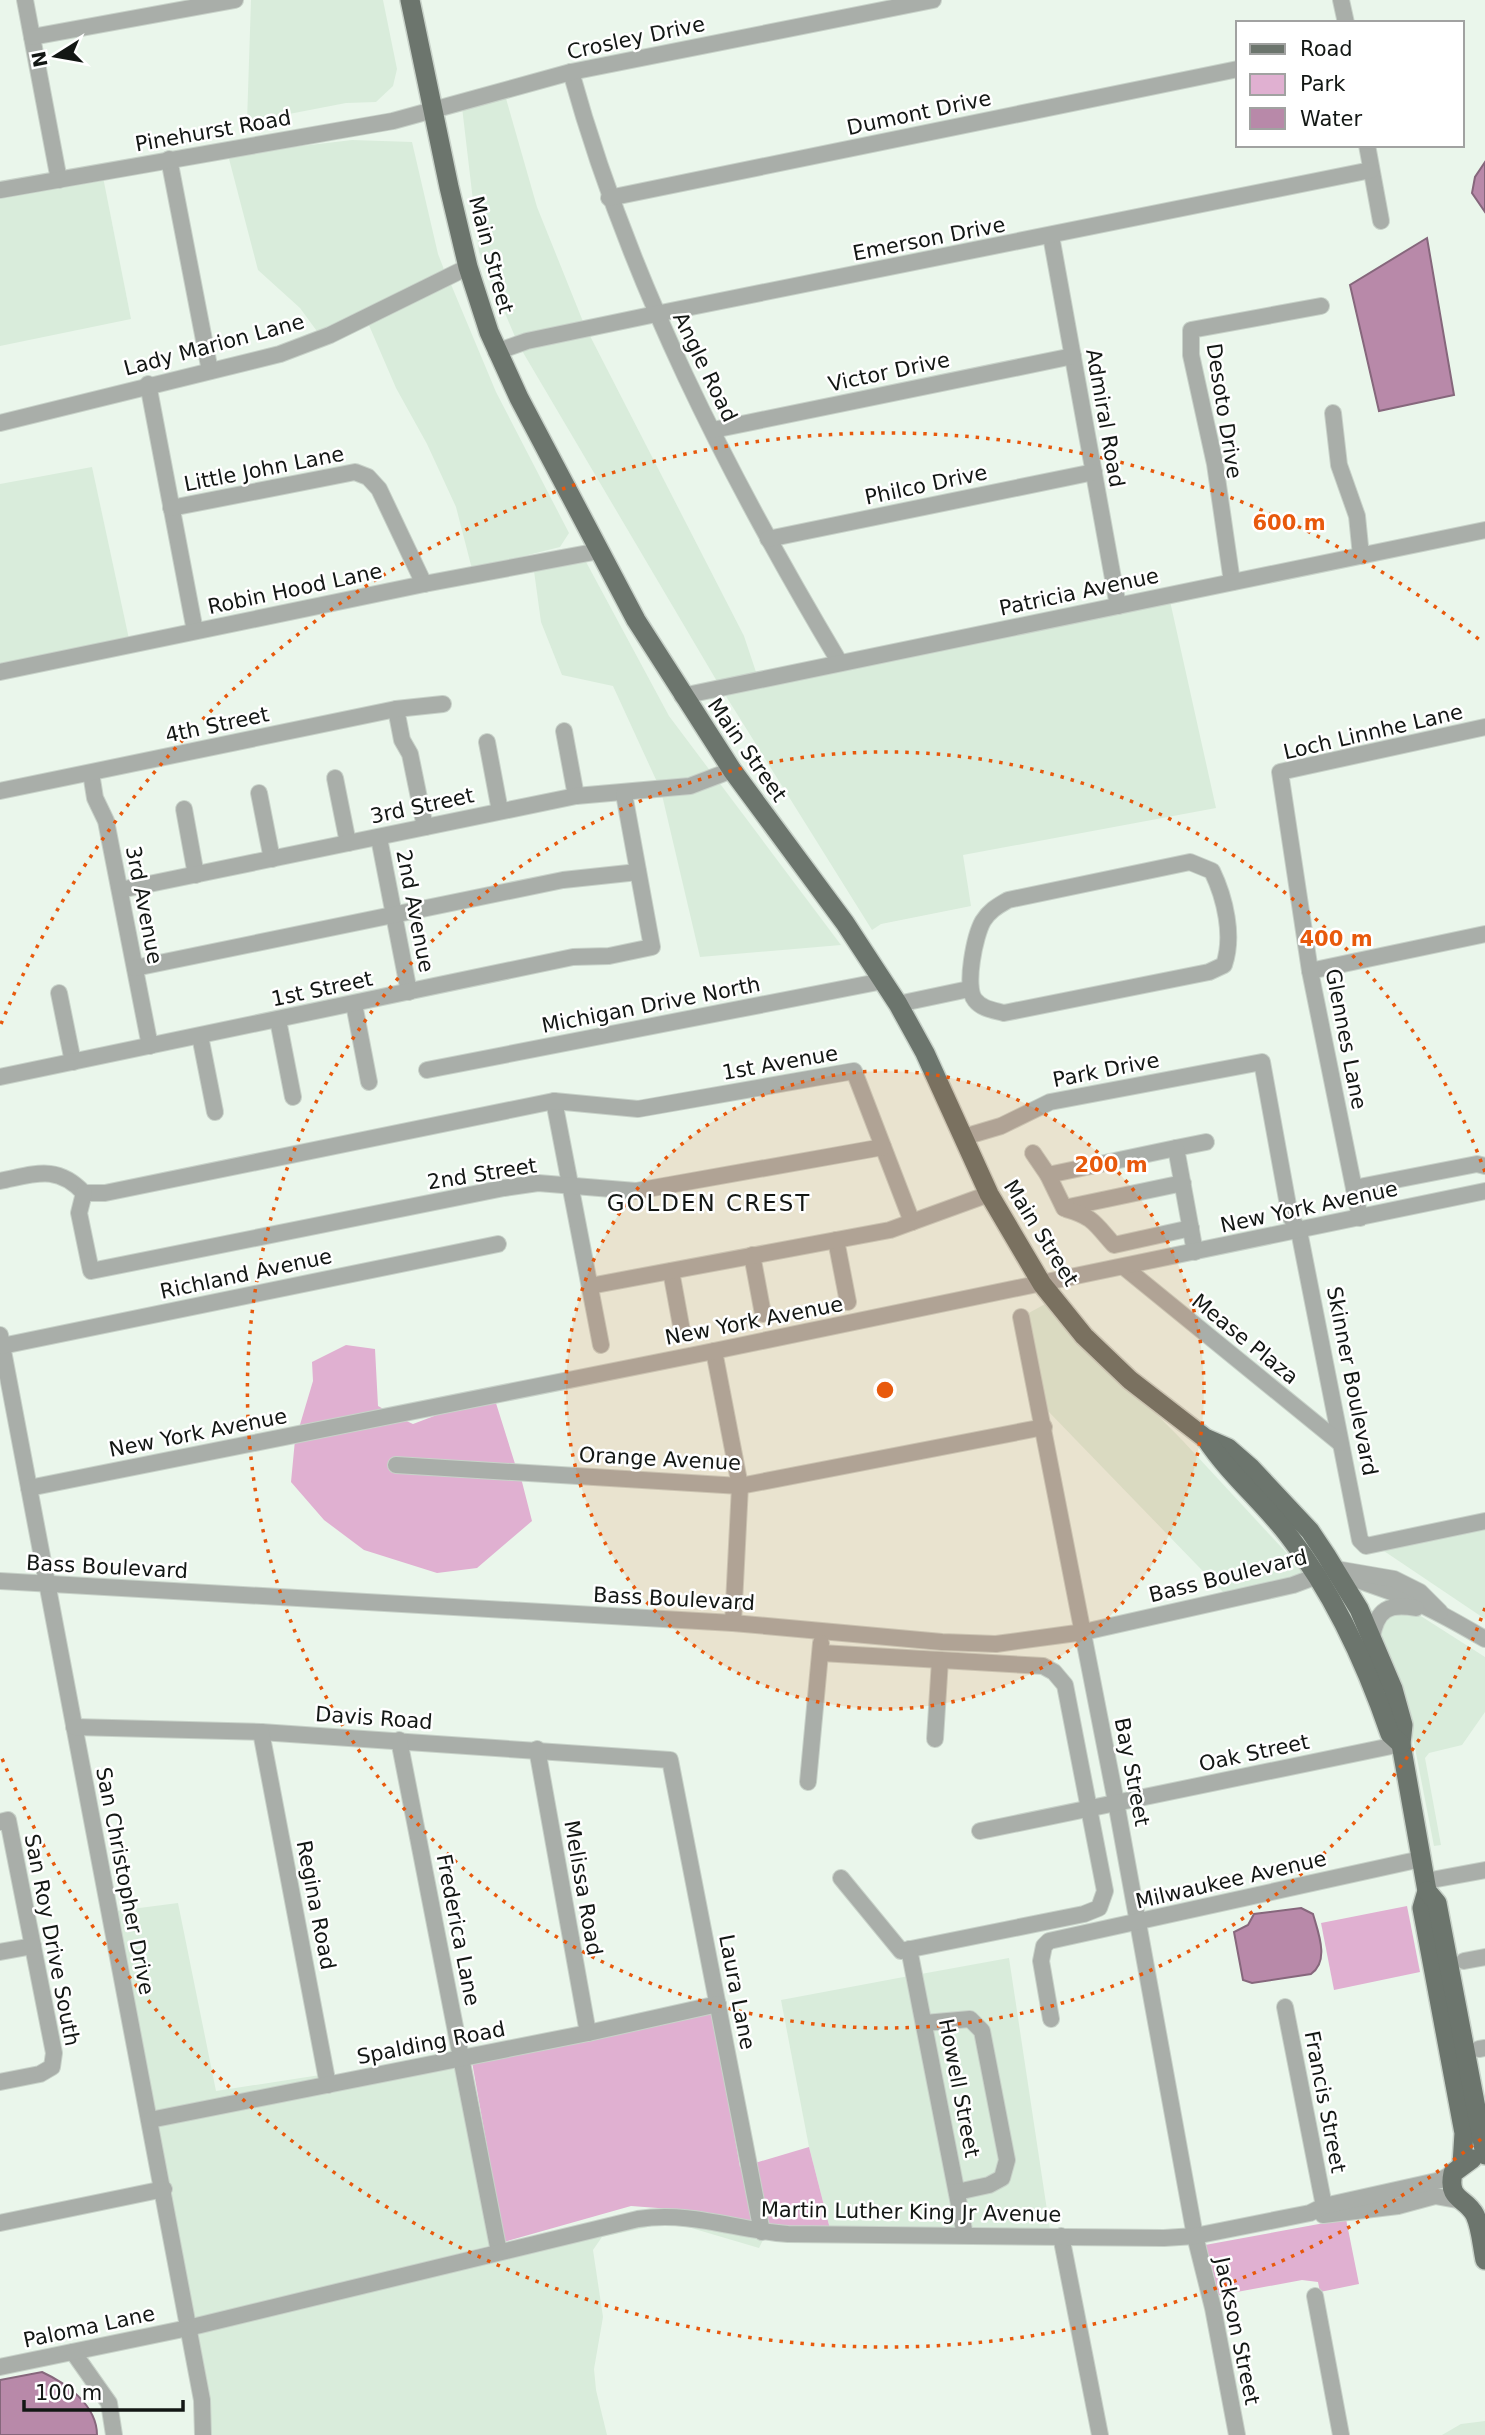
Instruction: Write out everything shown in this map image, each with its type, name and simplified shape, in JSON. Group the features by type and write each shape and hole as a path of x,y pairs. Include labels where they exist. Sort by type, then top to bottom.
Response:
{"main road":[{"name":"Main Street","path":"410,0 468,267 496,352 599,551 682,696 732,770 845,923 898,1004 925,1053 989,1194 1042,1284 1084,1336 1130,1380 1205,1438 1228,1448 1251,1468 1310,1531 1336,1569"},
{"name":"Main Street","path":"1205,1438 1218,1458 1241,1479 1287,1533 1316,1576"},
{"path":"1336,1569 1372,1637 1403,1725 1401,1744 1421,1859 1427,1886 1437,1903 1485,2156 1477,2157 1458,2168"},
{"path":"1316,1576 1359,1651 1390,1734 1401,1744"},
{"path":"1427,1886 1422,1908 1465,2146 1452,2187 1471,2205 1485,2260"}],"street":[{"path":"24,0 59,180"},
{"path":"32,37 143,8 235,0"},
{"name":"Crosley Drive","path":"432,110 571,72 933,0"},
{"path":"1341,0 1346,21"},
{"name":"Dumont Drive","path":"609,198 1236,69"},
{"name":"Angle Road","path":"571,72 609,198 656,314 768,539 840,663"},
{"name":"Pinehurst Road","path":"0,190 393,121 432,110"},
{"path":"1367,147 1381,221"},
{"path":"169,159 210,371"},
{"name":"Emerson Drive","path":"496,352 527,341 656,314 1371,170"},
{"name":"Admiral Road","path":"1051,236 1118,606"},
{"name":"Lady Marion Lane","path":"0,423 148,384 280,354 330,335 468,267"},
{"name":"Desoto Drive","path":"1232,582 1215,464 1191,355 1191,330 1321,306"},
{"name":"Victor Drive","path":"713,430 1073,356"},
{"path":"148,384 195,631"},
{"path":"1333,413 1339,465 1357,516 1361,556"},
{"name":"Little John Lane","path":"171,508 355,472 368,477 379,489 424,584"},
{"name":"Philco Drive","path":"768,539 1094,472"},
{"name":"Patricia Avenue","path":"682,696 1485,530"},
{"name":"Robin Hood Lane","path":"0,672 424,584 599,551"},
{"name":"4th Street","path":"0,791 396,709 443,704"},
{"path":"396,709 402,740 410,754 425,827"},
{"name":"Loch Linnhe Lane","path":"1280,785 1280,772 1485,727"},
{"path":"564,731 576,796"},
{"path":"487,742 500,811"},
{"name":"3rd Street","path":"120,890 576,796 624,794 690,786 732,770"},
{"name":"3rd Avenue","path":"91,773 95,798 106,821 150,1046"},
{"path":"335,778 348,843"},
{"name":"Glennes Lane","path":"1280,785 1310,971 1360,1218"},
{"path":"259,793 272,859"},
{"path":"135,968 564,880 638,872 624,794"},
{"path":"184,809 196,875"},
{"name":"2nd Avenue","path":"379,838 409,992"},
{"path":"1190,862 1212,871 1219,885 1227,928 1228,954 1224,965 1209,972 1004,1013 985,1009 969,989 981,923 992,909 1008,900 1190,862"},
{"name":"1st Street","path":"0,1077 573,957 609,956 652,947 638,872"},
{"path":"1310,971 1485,934"},
{"name":"Michigan Drive North","path":"427,1070 883,981"},
{"path":"898,1004 969,989"},
{"path":"59,993 73,1062"},
{"path":"354,1004 369,1082"},
{"path":"278,1020 293,1097"},
{"path":"200,1036 215,1112"},
{"name":"Park Drive","path":"964,1137 1001,1126 1049,1102 1262,1062"},
{"name":"Skinner Boulevard","path":"1262,1062 1290,1216 1299,1230 1360,1540 1366,1546 1485,1521"},
{"name":"1st Avenue","path":"554,1101 638,1109 854,1071 912,1222"},
{"path":"0,1181 38,1173 55,1173 73,1181 84,1193 105,1193 554,1101 601,1345"},
{"path":"1048,1175 1206,1142"},
{"name":"2nd Street","path":"84,1193 79,1213 90,1271 504,1188 538,1183 636,1191 883,1147"},
{"path":"1176,1148 1195,1252"},
{"path":"1033,1153 1048,1175 1064,1208 1087,1215 1114,1244 1191,1228"},
{"path":"1354,1188 1477,1164 1485,1166"},
{"path":"1064,1208 1183,1183"},
{"name":"New York Avenue","path":"29,1488 714,1351 1485,1191"},
{"path":"590,1286 890,1230 989,1194"},
{"path":"836,1240 848,1302"},
{"name":"Richland Avenue","path":"1,1340 498,1244"},
{"path":"752,1255 763,1314"},
{"name":"Mease Plaza","path":"1124,1267 1340,1443"},
{"path":"671,1271 682,1331"},
{"name":"Bay Street","path":"1021,1317 1084,1632 1195,2236"},
{"name":"San Christopher Drive","path":"1,1340 164,2189 202,2400 203,2435"},
{"path":"714,1351 740,1486 733,1623"},
{"name":"Orange Avenue","path":"396,1465 740,1486 1044,1427"},
{"name":"Bass Boulevard","path":"0,1581 733,1623 942,1642 996,1644 1084,1632 1293,1585 1336,1569"},
{"name":"Main Street","path":"1336,1569 1365,1585 1393,1592 1440,1612 1485,1639"},
{"path":"1372,1637 1379,1614 1396,1604 1440,1612"},
{"path":"808,1782 822,1630"},
{"path":"821,1653 1043,1666 1054,1672 1065,1685 1105,1891 1099,1908 1084,1914 905,1950 841,1878"},
{"path":"935,1739 940,1660"},
{"name":"Davis Road","path":"74,1727 261,1732 670,1760"},
{"name":"Regina Road","path":"261,1732 328,2085"},
{"name":"Frederica Lane","path":"399,1740 499,2252"},
{"name":"Oak Street","path":"980,1831 1401,1744"},
{"name":"Melissa Road","path":"537,1749 588,2033"},
{"name":"Laura Lane","path":"670,1760 762,2232"},
{"name":"San Roy Drive South","path":"0,2082 40,2074 52,2067 54,2053 4,1821"},
{"name":"Milwaukee Avenue","path":"1051,2019 1041,1961 1044,1946 1049,1941 1127,1926 1138,1919 1421,1859"},
{"path":"1427,1886 1485,1870"},
{"path":"0,1952 33,1946"},
{"name":"Howell Street","path":"905,1950 925,2023 965,2235"},
{"path":"1464,1961 1485,1957"},
{"name":"Spalding Road","path":"150,2120 461,2059 718,2004"},
{"name":"Francis Street","path":"1285,2007 1317,2209"},
{"path":"925,2023 970,2019 982,2031 1007,2160 1002,2178 989,2185 957,2192"},
{"name":"Martin Luther King Jr Avenue","path":"188,2328 638,2218 667,2215 697,2217 762,2232 1195,2236 1441,2180 1458,2168"},
{"path":"0,2223 164,2189"},
{"name":"Martin Luther King Jr Avenue","path":"1317,2209 1326,2215 1398,2206 1434,2196 1471,2205"},
{"path":"1061,2236 1100,2435"},
{"name":"Jackson Street","path":"1195,2236 1213,2308 1237,2435"},
{"path":"1315,2296 1341,2435"},
{"name":"Paloma Lane","path":"0,2367 188,2328"},
{"path":"73,2352 108,2403 114,2435"}],"shaded area":[{"path":"251,0 383,0 397,69 393,86 376,102 346,103 247,122"},
{"path":"505,95 537,207 584,324 516,339 479,252 462,107"},
{"path":"352,140 412,142 438,254 445,272 319,334 300,308 258,270 228,155"},
{"path":"103,177 131,319 0,346 0,196"},
{"path":"450,282 496,392 569,533 560,547 472,569 456,507 427,444 396,388 368,323"},
{"path":"589,334 744,636 757,675 718,683 521,349"},
{"path":"92,467 129,639 0,666 0,484"},
{"path":"585,560 669,716 711,772 688,780 658,784 613,686 562,675 541,622 534,571"},
{"path":"1170,601 1216,808 963,855 971,906 881,924 872,930 724,693"},
{"path":"718,781 841,945 700,957 662,795"},
{"path":"1047,1303 1183,1441 1306,1574 1226,1595 1047,1410 1027,1314"},
{"path":"1485,1528 1485,1619 1381,1549"},
{"path":"1389,1613 1416,1613 1485,1657 1485,1712 1462,1745 1429,1753 1425,1758 1441,1845 1434,1846 1404,1691 1379,1634"},
{"path":"178,1903 216,2091 320,2075 321,2081 155,2113 116,1911"},
{"path":"1009,1958 1050,2230 971,2229 964,2196 1005,2182 971,2014 930,2017 921,1974"},
{"path":"909,1976 958,2229 830,2229 809,2147 781,2000"},
{"path":"967,2024 976,2033 1001,2160 997,2174 987,2180 963,2185 932,2027"},
{"path":"456,2065 492,2245 193,2321 158,2124"},
{"path":"667,2220 764,2238 759,2248 671,2222 602,2237 593,2250 603,2317 594,2369 607,2435 209,2435 195,2331"},
{"path":"1485,2421 1485,2435 1442,2435 1461,2424"}],"green space":[{"path":"346,1345 375,1349 378,1406 387,1411 299,1428 313,1381 312,1362"},
{"path":"495,1400 516,1467 390,1459 389,1470 521,1478 532,1521 477,1568 437,1573 364,1550 324,1520 291,1482 295,1440 402,1419 413,1424 450,1410"},
{"path":"1407,1906 1420,1972 1334,1990 1321,1923"},
{"path":"713,2011 740,2167 743,2167 754,2225 698,2211 631,2206 504,2242 472,2062"},
{"path":"809,2147 830,2229 767,2227 755,2163"},
{"path":"1346,2219 1359,2284 1320,2292 1318,2282 1302,2280 1215,2296 1205,2245"}],"water":[{"path":"1485,162 1485,212 1472,193 1475,177"},
{"path":"1427,238 1454,395 1379,411 1350,285"},
{"path":"1301,1908 1313,1914 1317,1929 1321,1954 1317,1968 1311,1974 1252,1983 1243,1980 1234,1932 1248,1925 1254,1914"},
{"path":"42,2372 61,2382 86,2405 96,2424 97,2435 0,2435 0,2380"}],"district":[{"name":"GOLDEN CREST","path":"709,1203"}]}
